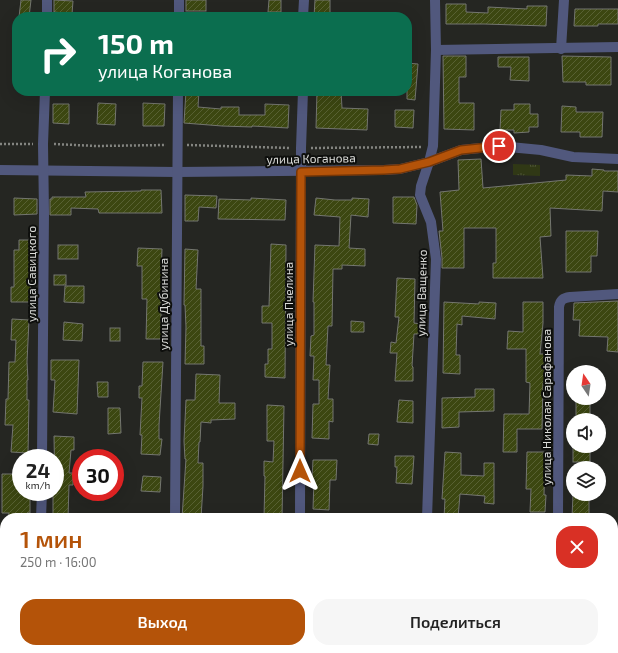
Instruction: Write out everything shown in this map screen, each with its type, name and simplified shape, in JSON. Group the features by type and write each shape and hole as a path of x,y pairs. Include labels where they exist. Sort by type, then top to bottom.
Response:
{"street":[{"path":"46,12 47,0"},
{"path":"179,0 179,12"},
{"path":"303,12 304,0"},
{"name":"улица Ващенко","path":"428,513 436,259 431,222 420,195 421,186 433,146 436,50 435,0"},
{"path":"561,49 564,0"},
{"path":"436,50 618,47"},
{"name":"улица Савицкого","path":"42,449 43,171 45,96"},
{"name":"улица Дубинина","path":"175,513 176,145 178,96"},
{"name":"улица Пчелина","path":"300,513 302,96"},
{"name":"улица Коганова","path":"0,170 177,172 384,170 400,169 429,162 461,150 499,146 541,150 573,157 618,159"},
{"name":"улица Николая Сарафанова","path":"558,513 560,301 564,298 618,294"},
{"path":"42,501 42,513"}],"path":[{"path":"96,146 176,145 301,148 433,146"}],"green space":[{"path":"513,164 540,165 540,176 513,175"}],"building":[{"path":"21,0 31,0 30,12 20,12"},
{"path":"54,0 73,1 72,12 54,12"},
{"path":"186,0 206,0 206,11 186,11"},
{"path":"269,0 281,0 281,12 268,12"},
{"path":"315,0 330,0 330,12 314,12"},
{"path":"446,4 466,4 466,12 488,13 488,7 527,9 527,6 547,6 546,26 446,24"},
{"path":"575,9 618,9 618,24 574,26"},
{"path":"443,56 466,56 466,77 459,77 459,103 474,103 474,130 444,129"},
{"path":"562,56 611,57 611,85 586,85 586,82 563,82"},
{"path":"498,57 529,57 529,81 510,80 511,67 498,67"},
{"path":"412,63 418,64 415,100 407,99 407,96 412,96"},
{"path":"186,96 199,96 198,107 221,109 221,107 239,107 239,115 265,115 265,104 289,105 288,128 184,123"},
{"path":"317,96 341,96 342,108 368,109 367,130 316,128"},
{"path":"98,103 116,104 115,125 97,124"},
{"path":"143,103 165,104 164,126 143,126"},
{"path":"53,104 69,104 69,124 53,123"},
{"path":"514,104 530,104 530,114 538,114 538,127 529,127 529,132 514,133 514,130 500,130 501,110 514,110"},
{"path":"562,106 576,107 576,112 603,112 602,137 580,137 580,132 561,132"},
{"path":"395,110 414,110 413,128 395,127"},
{"path":"481,159 483,188 566,180 566,175 592,176 592,169 618,171 618,192 603,191 602,211 550,208 551,236 540,237 543,278 493,278 493,263 496,263 496,228 464,228 464,268 442,268 439,231 443,231 440,192 459,190 458,160"},
{"path":"161,190 162,213 99,213 98,209 71,208 71,215 50,215 50,199 52,199 52,197 86,197 85,192"},
{"path":"185,195 217,196 216,208 199,207 198,221 185,221"},
{"path":"393,197 414,197 417,205 416,224 393,223"},
{"path":"14,198 37,199 37,214 14,215"},
{"path":"251,198 286,200 285,220 218,219 219,199 251,200"},
{"path":"316,198 335,200 352,200 352,198 369,199 368,217 351,215 349,248 365,249 365,266 342,265 342,269 333,269 332,326 328,326 326,365 330,365 328,399 333,399 333,422 329,421 329,439 312,438 313,404 319,404 319,380 313,380 314,356 310,356 311,336 314,335 313,302 315,245 339,246 340,217 314,215"},
{"path":"566,231 598,231 597,256 591,256 591,272 566,272"},
{"path":"19,240 30,240 30,250 32,250 30,302 11,302 11,287 14,287 14,250 19,250"},
{"path":"271,244 286,245 285,378 265,377 265,364 268,364 268,349 272,349 272,323 262,323 262,306 269,306"},
{"path":"58,245 78,245 78,259 58,259"},
{"path":"138,248 162,249 161,274 163,274 161,323 164,324 163,339 146,339 147,299 142,299 142,266 137,266"},
{"path":"185,249 198,250 196,289 201,289 201,346 204,346 204,364 185,364"},
{"path":"54,275 66,275 66,285 54,285"},
{"path":"397,278 415,279 414,323 421,324 420,334 414,334 412,366 413,381 395,381 397,353 390,353 391,342 396,343 399,317 395,317"},
{"path":"65,286 84,286 84,303 64,302"},
{"path":"618,301 618,352 607,351 608,337 579,336 580,320 573,320 574,303"},
{"path":"444,302 479,304 479,302 496,303 495,319 462,316 462,325 457,324 456,355 460,355 460,374 443,373"},
{"path":"523,302 543,302 543,323 540,354 546,354 546,383 543,383 542,429 517,429 517,452 503,452 504,414 529,414 530,383 526,382 526,349 507,349 508,331 523,332"},
{"path":"12,319 29,320 27,362 27,400 29,400 28,449 12,449 12,452 11,452 13,425 5,425 6,399 8,399 9,362 15,362 16,340 11,340"},
{"path":"351,321 364,322 364,332 351,332"},
{"path":"64,322 83,324 82,341 63,340"},
{"path":"110,328 120,328 120,341 110,341"},
{"path":"51,360 79,360 77,414 53,412 55,380 51,380"},
{"path":"143,362 163,362 159,425 159,439 162,439 160,455 141,454 142,435 140,435 142,398 139,398 139,386 142,386"},
{"path":"196,374 220,375 219,403 235,403 235,419 211,420 211,423 201,422 198,463 203,463 201,513 182,513 186,459 184,441 186,400 195,400"},
{"path":"97,382 108,382 108,397 98,397"},
{"path":"475,389 494,389 494,411 459,412 459,427 442,428 442,398 475,397"},
{"path":"399,400 413,401 413,423 397,422"},
{"path":"267,405 284,406 282,513 264,513 264,461 273,462 274,441 267,441"},
{"path":"576,405 590,405 590,413 576,413"},
{"path":"108,408 120,408 121,433 108,434"},
{"path":"369,434 379,434 378,445 368,444"},
{"path":"54,436 74,437 74,449 71,450 69,473 72,473 72,485 69,485 68,513 53,513 53,501 64,501 64,449 54,449"},
{"path":"445,452 461,453 461,475 484,476 484,463 494,463 494,504 484,503 485,496 460,494 458,513 444,513 445,499 442,499"},
{"path":"527,452 545,452 545,512 530,512 531,489 526,489"},
{"path":"573,453 590,453 590,461 573,461"},
{"path":"395,456 414,456 412,484 396,483 397,467 395,467"},
{"path":"313,460 337,460 336,480 330,480 329,510 313,509"},
{"path":"2,474 12,474 12,501 30,501 30,513 2,513"},
{"path":"143,476 161,477 160,492 141,491"},
{"path":"573,501 589,501 589,513 572,513"}],"route":[{"path":"300,471 301,172 400,169 429,162 461,150 499,146"}]}
